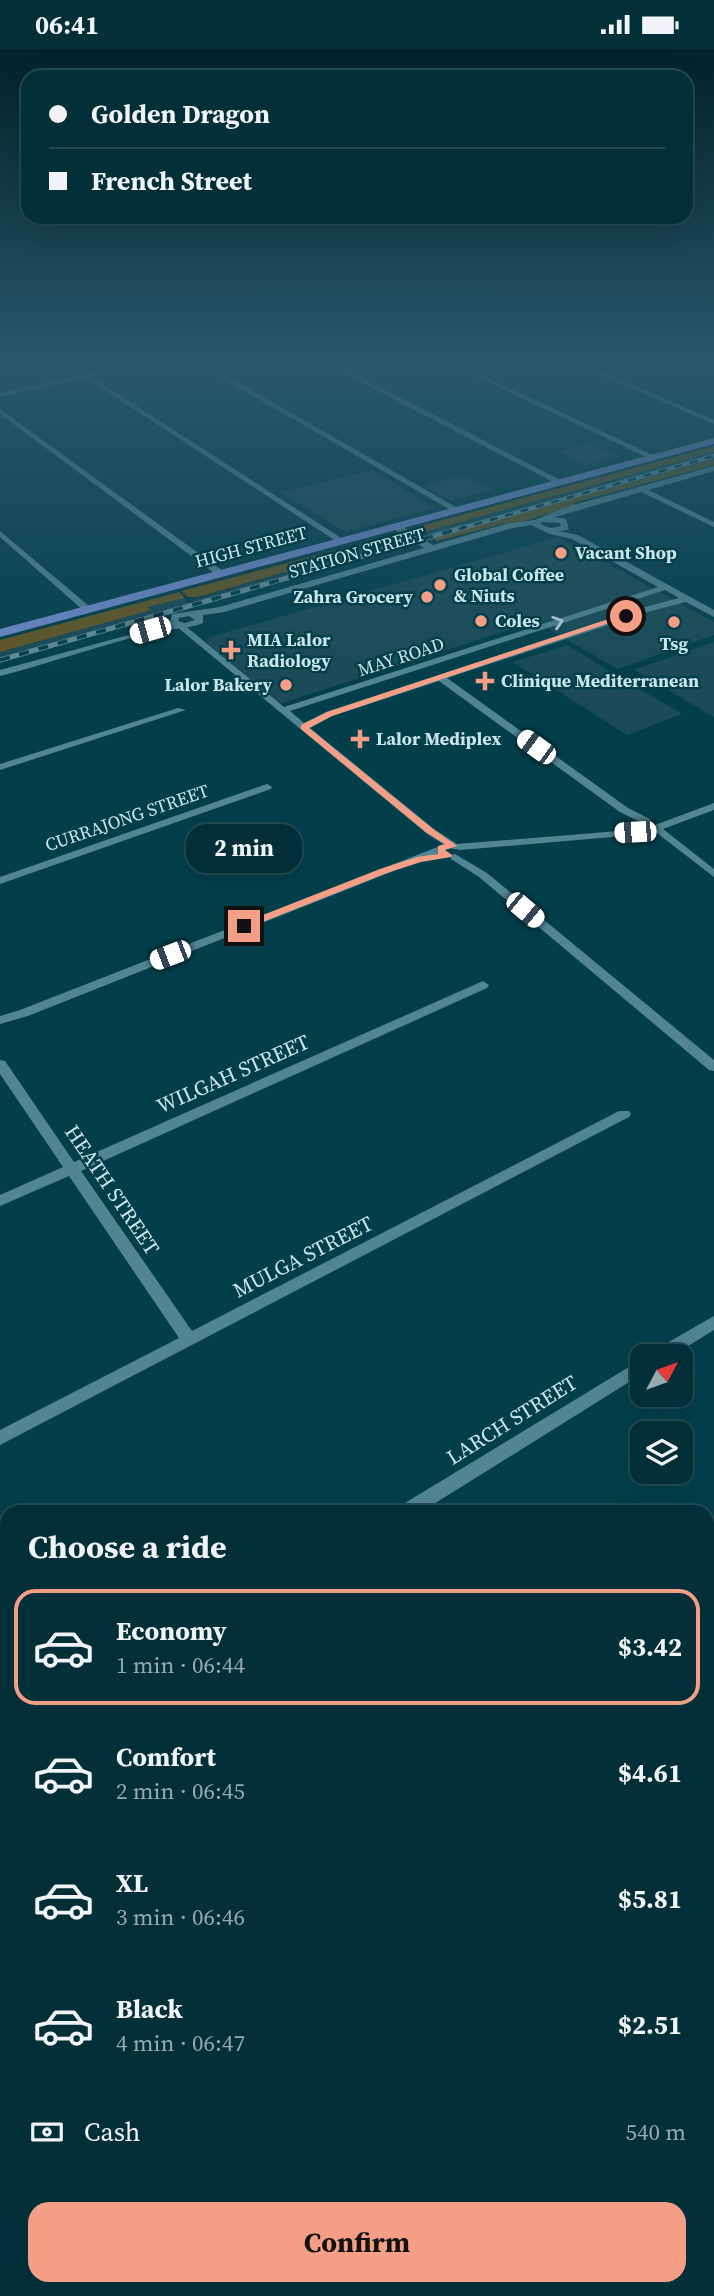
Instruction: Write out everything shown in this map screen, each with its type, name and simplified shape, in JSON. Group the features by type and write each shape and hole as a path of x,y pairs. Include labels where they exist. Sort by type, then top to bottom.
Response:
{"main road":[{"name":"HIGH STREET","path":"0,632 627,464"}],"street":[{"path":"72,464 220,573"},
{"path":"223,464 342,541"},
{"path":"376,464 457,510"},
{"path":"525,464 560,482"},
{"name":"STATION STREET","path":"196,620 221,610 502,528 539,523 590,503 714,468"},
{"path":"640,488 714,525"},
{"name":"STATION STREET","path":"566,525 590,503"},
{"path":"539,523 553,519 566,525 575,537"},
{"path":"539,523 553,531 575,537 714,614"},
{"path":"553,531 566,525"},
{"path":"390,528 433,549"},
{"path":"390,528 422,552"},
{"path":"0,533 87,609"},
{"name":"MAY ROAD","path":"283,710 666,587"},
{"name":"MAY ROAD","path":"304,727 329,714 439,677 648,609 687,599"},
{"path":"0,673 150,630 196,620 205,644"},
{"path":"177,623 714,1067"},
{"path":"488,645 505,656"},
{"path":"439,677 714,874"},
{"path":"0,767 181,710"},
{"name":"CURRAJONG STREET","path":"0,881 267,787"},
{"path":"0,1020 420,859 497,844 648,827 714,806"},
{"name":"WILGAH STREET","path":"0,1201 482,985"},
{"path":"0,1025 24,1013"},
{"name":"HEATH STREET","path":"0,1064 189,1340"},
{"name":"MULGA STREET","path":"0,1438 624,1114"},
{"path":"678,1344 714,1322"},
{"name":"LARCH STREET","path":"416,1505 630,1373"}],"shaded area":[{"path":"648,464 671,464 424,532 413,528"},
{"path":"672,464 696,464 623,484 614,480"},
{"path":"697,464 714,464 573,503 575,505 525,521 506,523 437,541 432,538"},
{"path":"372,470 436,508 346,532 280,492"},
{"path":"463,476 493,489 450,501 424,486"},
{"path":"611,480 621,485 433,538 424,532"},
{"path":"559,537 714,622 714,635 617,669 536,621 279,704 206,642 210,637"},
{"path":"370,541 386,542 396,549 200,606 192,600 353,553 351,546"},
{"path":"351,546 353,553 198,597 188,597 181,591"},
{"path":"179,592 185,598 0,652 0,640"},
{"path":"182,597 195,607 0,663 0,652 150,610 147,607"},
{"path":"714,642 714,717 634,670"},
{"path":"567,645 682,714 627,735 513,662"}],"railway":[{"path":"459,529 687,464"},
{"path":"0,660 465,527"}],"place":[{"name":"Vacant Shop","path":"561,553"},
{"name":"Global Coffee & Niuts","path":"440,585"},
{"name":"Zahra Grocery","path":"427,597"},
{"name":"Coles","path":"481,621"},
{"name":"Tsg","path":"674,622"},
{"name":"MIA Lalor Radiology","path":"231,650"},
{"name":"Clinique Mediterranean","path":"485,681"},
{"name":"Lalor Bakery","path":"286,685"},
{"name":"Lalor Mediplex","path":"360,739"}],"route":[{"path":"244,926 384,871 420,859 447,855 441,852 441,848 445,845 453,846 430,831 304,727 329,714 626,616"}]}
